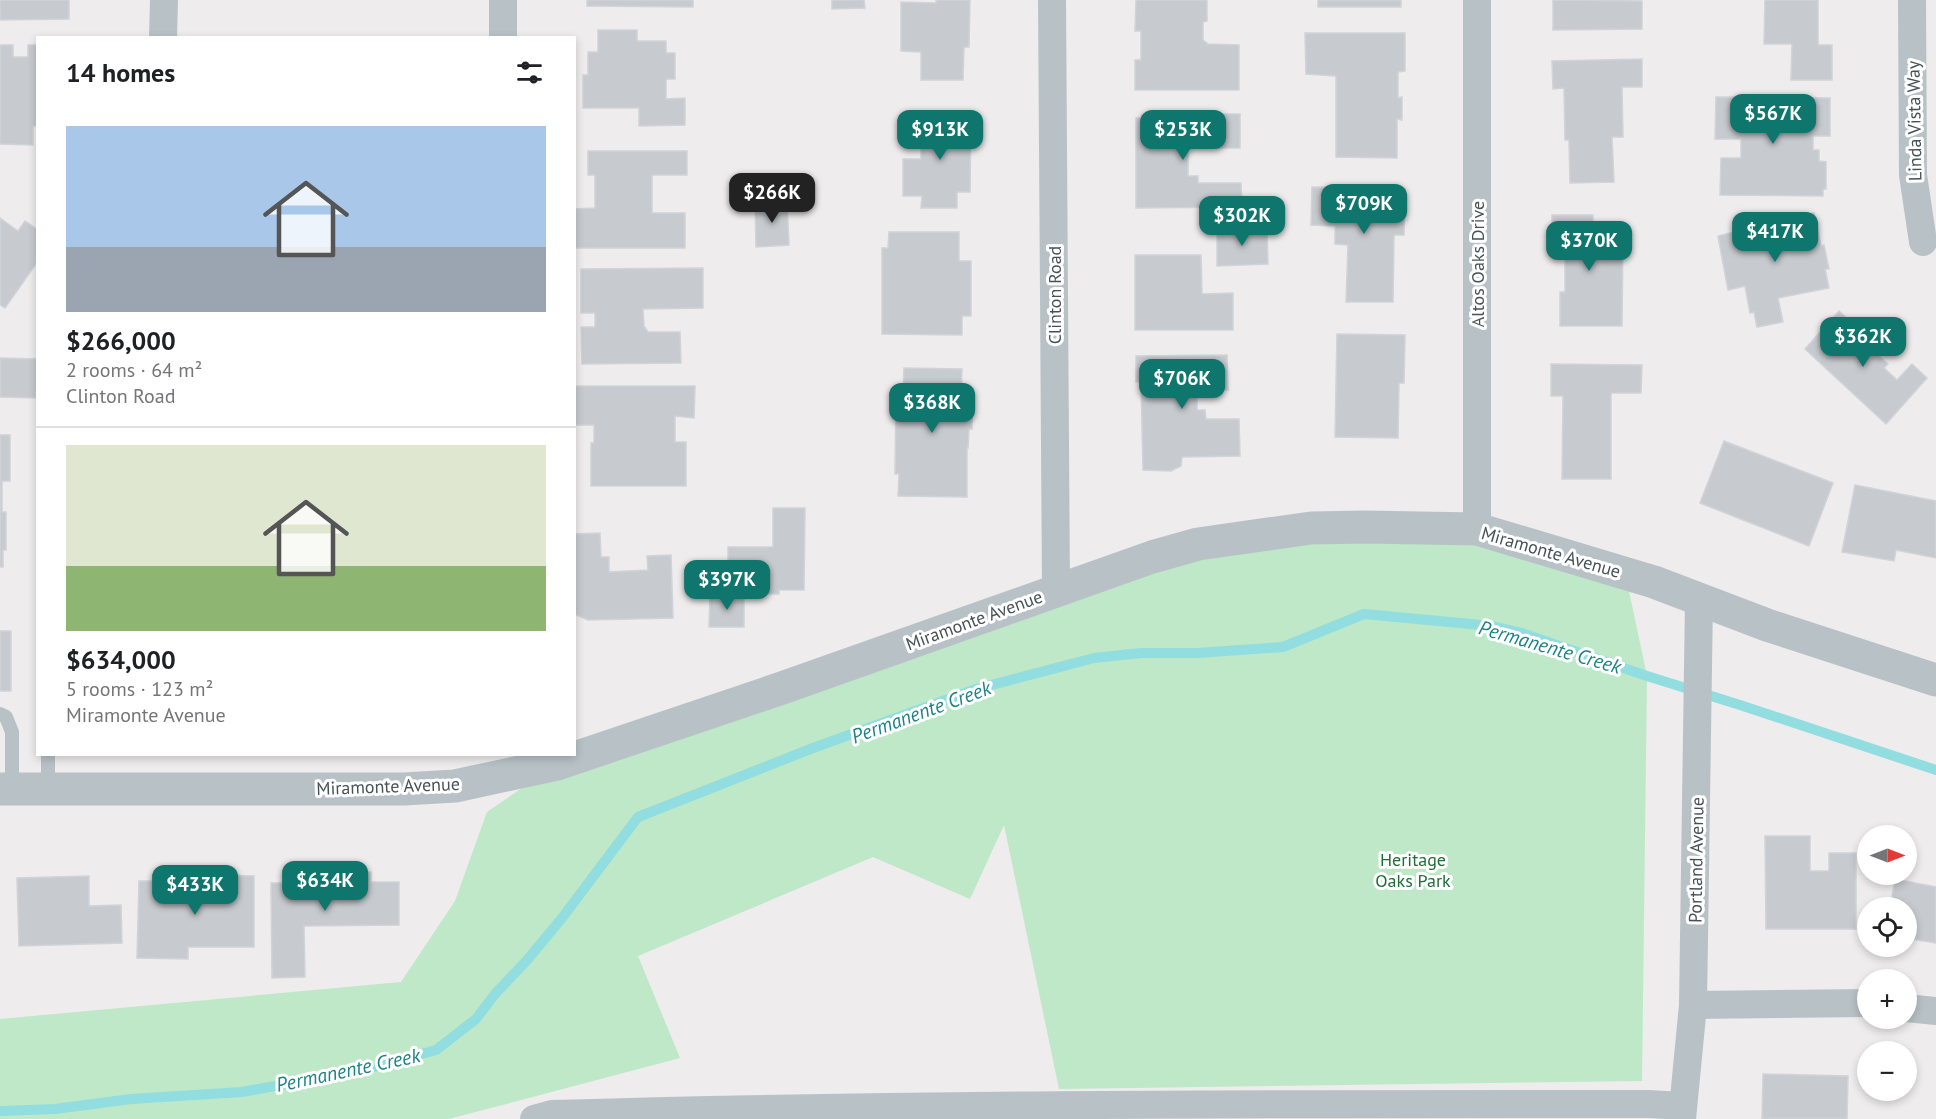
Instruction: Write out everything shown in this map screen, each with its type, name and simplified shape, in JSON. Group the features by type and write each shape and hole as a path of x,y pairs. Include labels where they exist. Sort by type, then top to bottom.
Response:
{"street":[{"path":"164,0 164,36"},
{"path":"503,0 503,36"},
{"name":"Clinton Road","path":"1052,0 1056,591"},
{"name":"Altos Oaks Drive","path":"1477,0 1477,529"},
{"name":"Linda Vista Way","path":"1912,0 1913,175 1923,242"},
{"name":"Miramonte Avenue","path":"6,789 404,789 455,786 504,765 557,764 643,736 1152,556 1198,544 1311,528 1477,529 1654,582 1699,600 1936,680"},
{"name":"Portland Avenue","path":"1682,1113 1693,1005 1699,600"},
{"path":"1693,1005 1857,1003"},
{"path":"1917,1009 1936,1011"},
{"path":"534,1119 552,1114 684,1110 1072,1105 1649,1104 1682,1113"}],"lane":[{"path":"0,714 6,717 12,732 6,789"},
{"path":"48,756 48,789"}],"green space":[{"name":"Heritage Oaks Park","path":"1311,528 1423,528 1626,577 1647,676 1642,1081 1059,1089 1004,825 970,899 873,857 638,956 680,1058 449,1119 0,1119 0,1019 401,982 455,901 487,812 557,764 1056,591"}],"building":[{"path":"0,0 69,0 69,19 0,20"},
{"path":"587,0 693,0 693,7 587,6"},
{"path":"832,0 864,0 865,8 832,9"},
{"path":"936,0 970,0 969,47 964,47 963,80 921,80 921,52 901,51 901,2 936,3"},
{"path":"1136,0 1207,0 1207,21 1203,22 1203,40 1208,44 1239,45 1239,90 1135,90 1135,60 1141,60 1141,31 1135,31"},
{"path":"1318,0 1401,0 1401,7 1318,7"},
{"path":"1553,0 1642,1 1642,29 1553,30"},
{"path":"1765,0 1818,0 1818,45 1832,45 1832,80 1791,80 1792,44 1764,44"},
{"path":"598,30 637,30 637,41 666,41 666,53 675,53 675,79 666,79 666,99 685,98 685,125 639,126 639,108 583,108 583,75 588,75 588,52 598,52"},
{"path":"1305,33 1405,33 1405,71 1398,72 1398,98 1402,97 1402,120 1397,119 1397,158 1336,157 1336,76 1306,74"},
{"path":"0,45 13,45 13,57 28,57 28,45 36,45 36,126 33,126 33,145 0,144"},
{"path":"1642,59 1642,87 1622,87 1623,137 1612,137 1614,182 1570,183 1569,140 1565,140 1564,88 1553,89 1552,61"},
{"path":"1716,97 1830,98 1830,136 1813,136 1813,150 1819,150 1819,161 1826,162 1826,189 1823,189 1823,196 1720,195 1721,158 1741,158 1741,139 1715,139"},
{"path":"1184,114 1240,114 1240,148 1188,148 1188,176 1198,176 1198,183 1241,183 1242,207 1136,208 1136,118 1184,117"},
{"path":"916,115 971,116 970,192 957,192 957,208 921,208 922,196 903,196 903,159 921,159 921,139 916,139"},
{"path":"588,151 687,151 687,175 652,175 652,213 685,213 685,248 576,248 576,209 595,208 595,175 588,175"},
{"path":"1312,187 1405,189 1404,235 1394,235 1393,302 1346,302 1348,245 1335,244 1335,226 1311,225"},
{"path":"787,201 789,245 756,247 755,203"},
{"path":"1814,213 1829,269 1825,269 1829,288 1778,298 1783,322 1757,327 1754,312 1750,313 1745,286 1728,290 1718,236 1734,232 1733,229"},
{"path":"1552,215 1593,215 1593,231 1623,232 1622,326 1560,326 1560,292 1565,292 1565,253 1552,253"},
{"path":"0,218 18,231 25,221 36,229 36,264 5,308 0,305"},
{"path":"1267,228 1268,264 1217,266 1217,231"},
{"path":"889,232 959,232 959,261 971,261 971,316 962,316 962,335 882,334 882,248 888,248"},
{"path":"1135,255 1201,255 1202,294 1233,293 1233,330 1135,330"},
{"path":"703,268 703,308 643,309 644,326 648,332 680,332 681,363 582,364 581,327 595,327 595,313 581,313 581,269"},
{"path":"1839,311 1865,335 1860,339 1888,364 1884,368 1897,380 1912,364 1927,378 1886,424 1805,349"},
{"path":"1337,334 1405,335 1404,383 1399,383 1398,438 1335,437"},
{"path":"1227,355 1228,390 1197,390 1197,410 1205,410 1206,419 1239,419 1240,456 1182,457 1181,466 1171,471 1143,470 1141,382 1136,382 1136,356"},
{"path":"0,358 36,359 36,398 0,397"},
{"path":"1551,364 1642,365 1641,393 1611,393 1611,479 1562,479 1563,396 1551,396"},
{"path":"904,368 962,369 961,398 973,398 972,429 969,429 967,448 967,497 898,496 899,474 895,474 896,393 903,393"},
{"path":"576,386 695,386 694,418 675,416 675,442 686,442 686,486 591,486 591,443 594,443 594,425 576,425"},
{"path":"0,435 10,435 10,481 2,481 2,512 6,512 6,550 3,550 3,567 0,567"},
{"path":"1724,441 1833,483 1809,546 1700,503"},
{"path":"1855,485 1936,501 1936,558 1896,550 1894,561 1842,552"},
{"path":"773,508 805,508 804,590 779,590 779,594 739,594 739,590 728,590 728,547 773,547"},
{"path":"600,533 601,557 609,557 609,572 648,570 647,556 671,555 673,618 588,620 576,615 576,534"},
{"path":"710,594 744,594 744,627 709,627"},
{"path":"0,631 11,631 11,691 0,691"},
{"path":"1765,836 1810,836 1810,871 1829,871 1829,853 1856,853 1856,929 1766,929"},
{"path":"371,872 371,882 399,882 399,925 304,926 305,977 272,978 271,883 306,883 306,873"},
{"path":"213,875 254,876 254,947 188,947 188,959 137,958 139,881 213,881"},
{"path":"89,876 89,906 121,905 122,943 19,946 17,878"},
{"path":"1917,883 1936,887 1936,943 1917,940 1917,897 1892,897 1894,885"},
{"path":"1763,1074 1848,1076 1847,1119 1762,1119"}],"waterway":[{"name":"Permanente Creek","path":"0,1111 55,1109 131,1099 242,1092 363,1070 436,1050 476,1019 562,918 638,817 813,748 976,689 1094,658 1141,653 1197,653 1283,647 1364,614 1492,626 1522,633 1936,770"}]}
